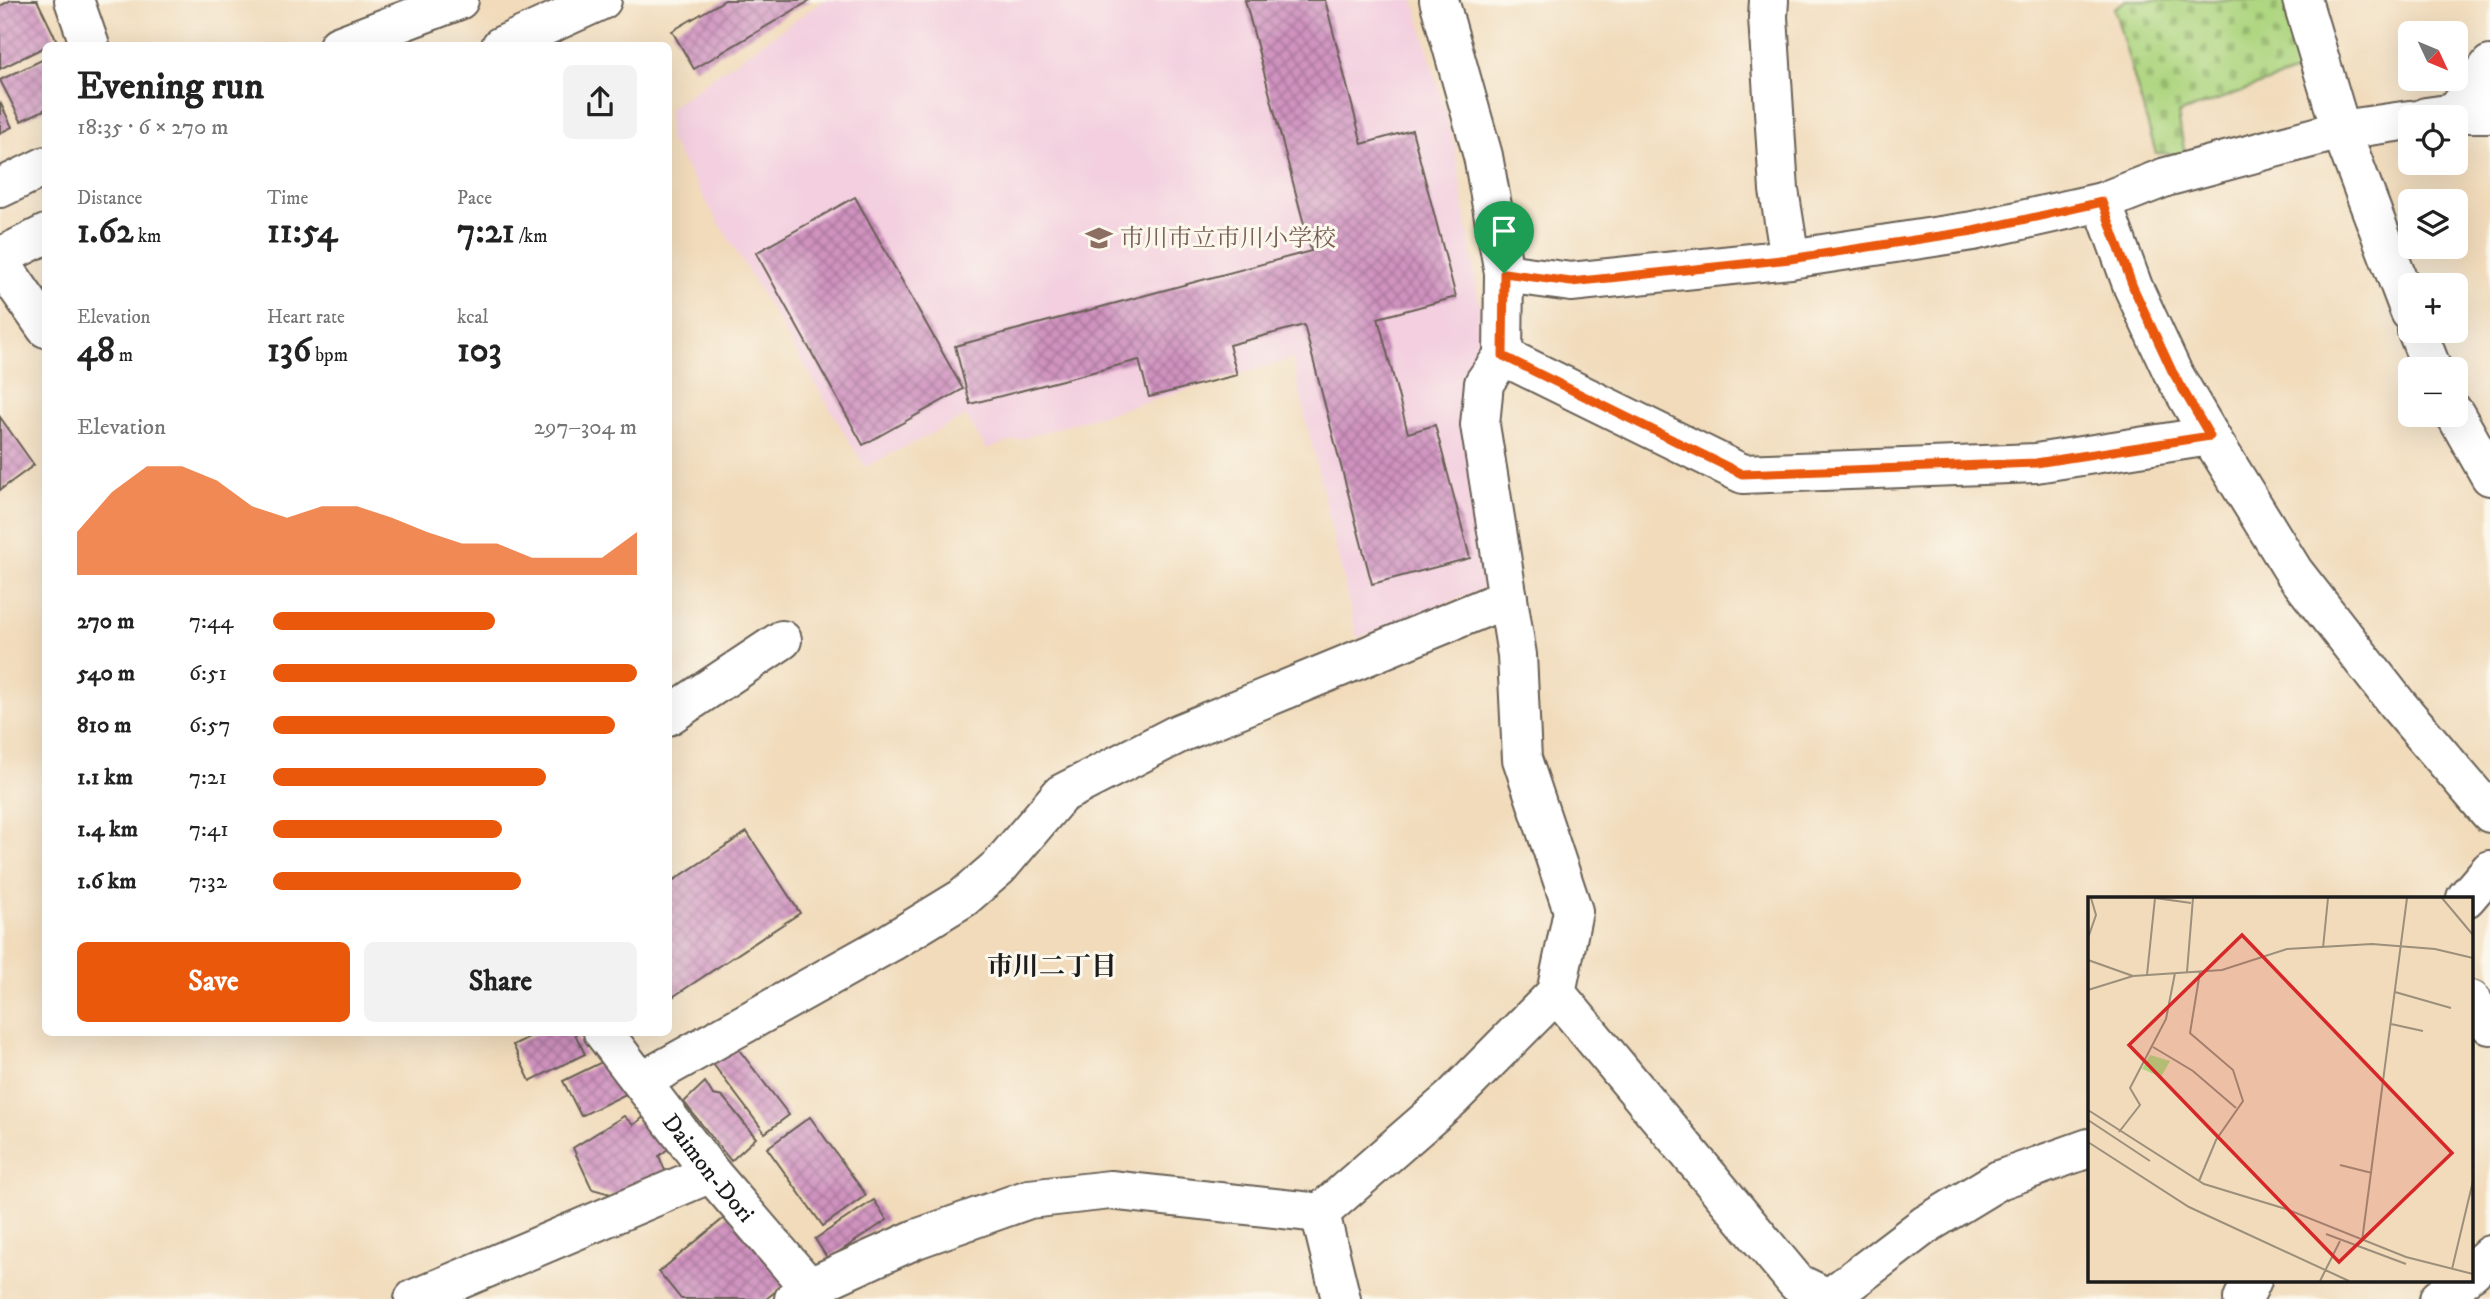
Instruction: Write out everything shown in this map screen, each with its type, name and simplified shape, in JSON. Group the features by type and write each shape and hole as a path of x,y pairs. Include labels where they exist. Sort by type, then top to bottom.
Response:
{"main road":[{"path":"74,0 89,42"},
{"path":"349,42 459,0"},
{"path":"510,42 601,0"},
{"path":"808,1295 916,1239 1029,1199 1110,1190 1320,1213 1452,1098 1556,993 1573,911 1522,759 1517,655 1480,425 1484,383 1503,356 1504,273 1483,156 1439,0"},
{"path":"1769,0 1779,190 1790,259"},
{"path":"2302,0 2341,130 2398,280"},
{"path":"2463,105 2490,65"},
{"path":"1504,273 1571,282 1790,259 1973,231 2102,202 2166,177 2341,130 2398,122"},
{"path":"0,188 42,168"},
{"path":"2102,202 2133,287 2172,371 2294,572 2397,704 2490,813"},
{"path":"0,257 42,236"},
{"path":"0,262 42,322"},
{"path":"1503,356 1742,474 2036,463 2210,436"},
{"path":"2462,427 2490,476"},
{"path":"642,1081 891,942 963,898 999,867 1060,794 1180,733 1508,598"},
{"path":"672,713 782,640"},
{"path":"2467,897 2490,870"},
{"path":"1556,993 1797,1283 1830,1298 1925,1225 1999,1181 2088,1148"},
{"path":"2472,1001 2490,1024"},
{"name":"Daimon-Dori","path":"606,1036 808,1295"},
{"path":"414,1299 711,1173"},
{"path":"1320,1213 1340,1299"},
{"path":"2472,1271 2490,1255"},
{"path":"2243,1299 2251,1282"},
{"path":"2439,1299 2460,1282"}],"shaded area":[{"name":"市川市立市川小学校","path":"824,0 1414,0 1454,143 1484,333 1469,401 1487,587 1357,638 1292,359 986,449 966,416 865,467 672,144 672,106"}],"green space":[{"path":"2126,0 2288,0 2307,68 2178,114 2185,155 2156,153 2114,8"}],"building":[{"path":"11,0 37,0 57,41 42,42 42,48 0,69 0,6"},
{"path":"725,0 811,0 694,69 672,31"},
{"path":"1245,0 1325,0 1362,144 1412,130 1456,297 1378,318 1408,433 1435,425 1470,558 1372,584 1304,325 1229,345 1237,375 1149,397 1139,360 970,404 955,346 1311,251"},
{"path":"42,60 42,111 21,121 0,80"},
{"path":"0,102 12,127 0,133"},
{"path":"855,197 963,389 863,445 756,253"},
{"path":"0,417 34,465 0,490"},
{"path":"747,832 800,913 672,997 672,881"},
{"path":"531,1036 576,1036 585,1054 530,1081 513,1045"},
{"path":"730,1038 789,1115 765,1133 707,1056"},
{"path":"608,1059 626,1094 581,1116 563,1081"},
{"path":"705,1082 713,1095 723,1097 756,1138 731,1161 684,1102"},
{"path":"648,1114 674,1144 659,1156 666,1173 618,1196 592,1189 573,1148 624,1116 633,1125"},
{"path":"810,1117 866,1195 823,1226 767,1148"},
{"path":"874,1200 887,1220 828,1259 815,1239"},
{"path":"729,1214 786,1283 766,1299 681,1299 659,1272"}],"place":[{"name":"市川市立市川小学校","path":"1099,238"}],"district":[{"name":"市川二丁目","path":"1052,966"}],"route":[{"path":"2102,202 2133,287 2172,371 2210,436 2036,463 1742,474 1503,356 1504,273 1571,282 1790,259 1973,231 2102,202"}]}
